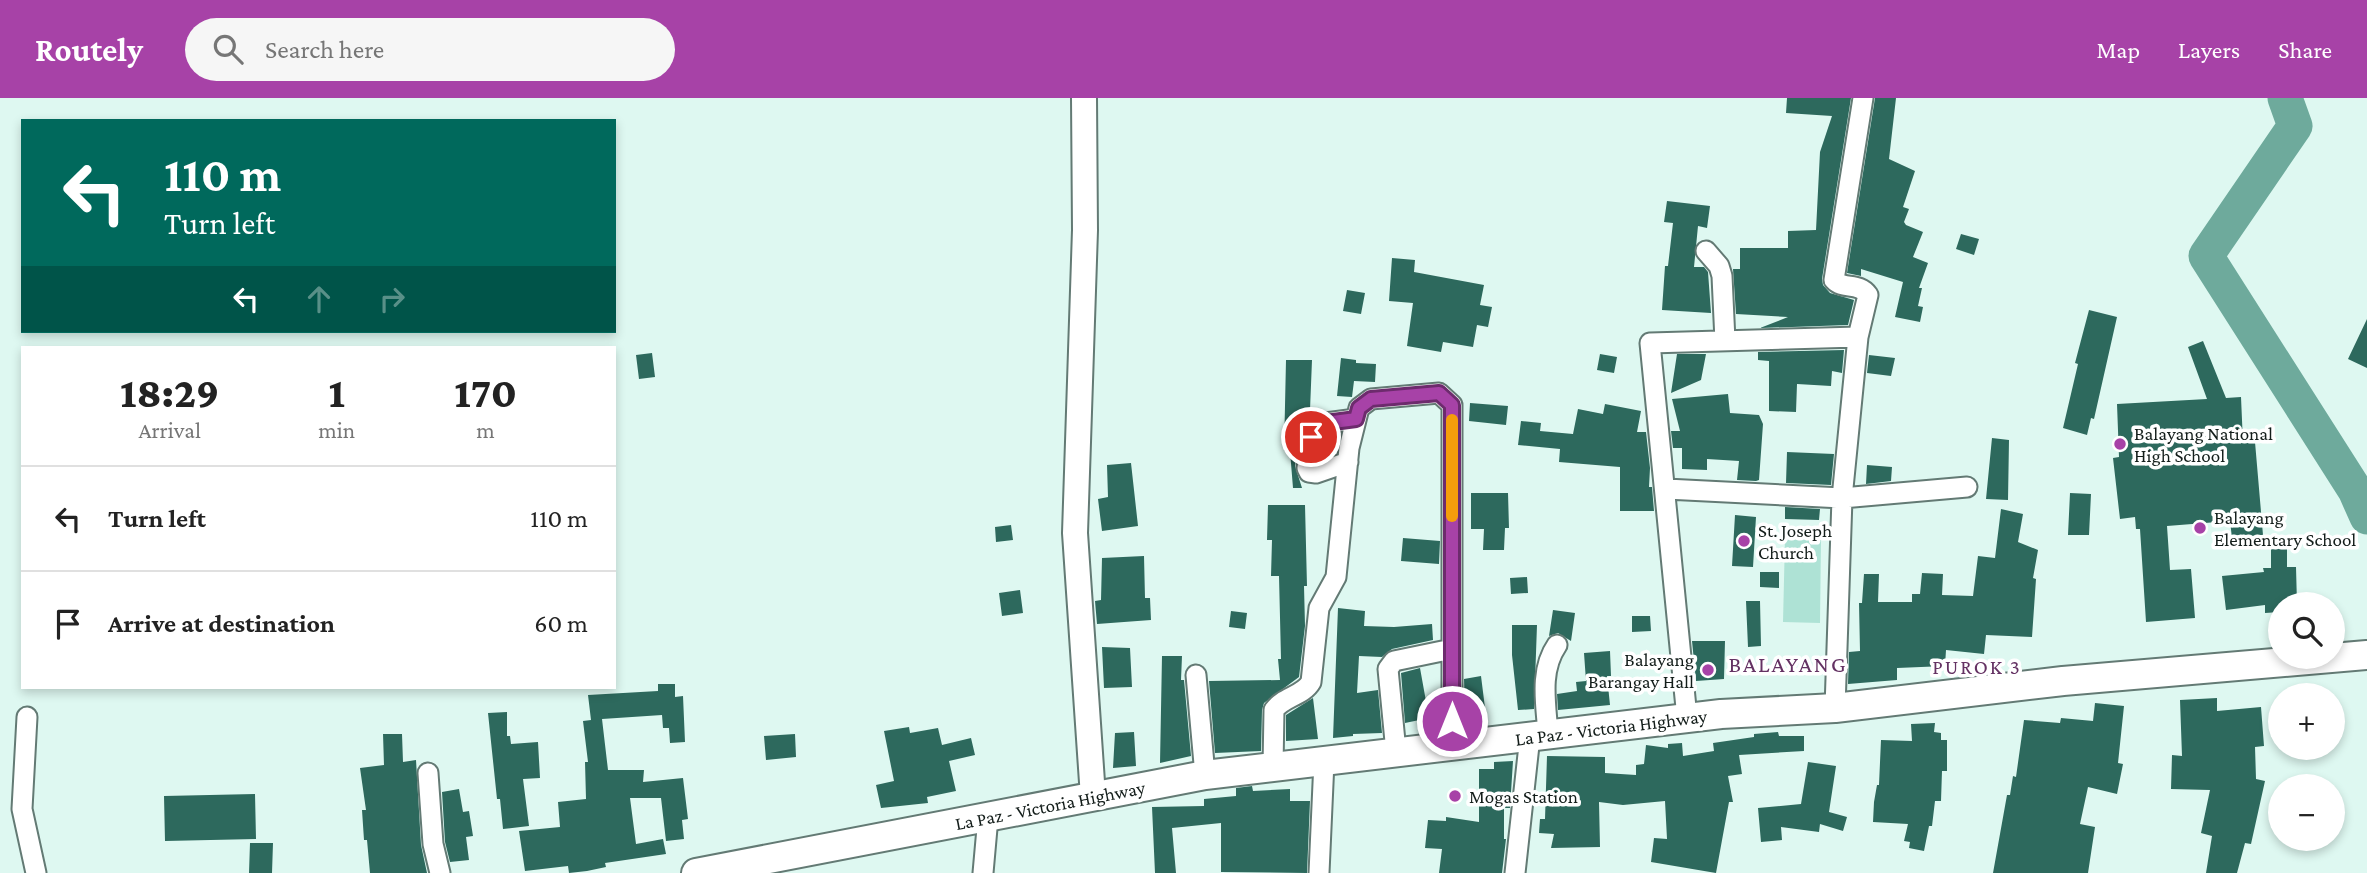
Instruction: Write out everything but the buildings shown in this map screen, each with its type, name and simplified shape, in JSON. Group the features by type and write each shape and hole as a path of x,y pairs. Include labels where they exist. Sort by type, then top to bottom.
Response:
{"main road":[{"name":"La Paz - Victoria Highway","path":"696,873 1205,775 1687,718 1835,708 2075,680 2367,655"}],"street":[{"path":"1084,98 1086,230 1076,533 1093,797"},
{"path":"1835,708 1842,498 1858,337 1868,295 1860,288 1838,284 1834,280 1863,98"},
{"path":"1706,251 1719,266 1722,276 1725,341"},
{"path":"1687,718 1650,343 1858,337"},
{"path":"1273,767 1274,710 1279,704 1308,688 1311,682 1319,608 1336,577 1348,462 1356,419 1359,408 1371,399 1439,393 1452,405 1452,746"},
{"path":"1348,462 1316,473 1309,472 1307,468 1311,437 1318,424 1356,419"},
{"path":"1666,489 1842,498 1967,487"},
{"path":"1515,873 1550,656 1557,645"},
{"path":"1396,752 1388,669 1394,661 1452,649"},
{"path":"1196,675 1205,775"},
{"path":"27,717 22,809 36,873"},
{"path":"1319,873 1324,761"},
{"path":"428,774 433,844 440,873"},
{"path":"983,873 988,817"}],"green space":[{"path":"1785,538 1821,539 1820,623 1783,622"}],"waterway":[{"path":"2285,98 2295,126 2206,256 2355,490 2367,517"}],"slow traffic":[{"path":"1452,420 1452,516"}],"place":[{"name":"Balayang National High School","path":"2120,444"},
{"name":"Balayang Elementary School","path":"2200,528"},
{"name":"St. Joseph Church","path":"1744,541"},
{"name":"Balayang Barangay Hall","path":"1708,670"},
{"name":"Mogas Station","path":"1455,796"}],"district":[{"name":"BALAYANG","path":"1788,664"},
{"name":"PUROK 3","path":"1977,667"}],"route":[{"path":"1311,437 1318,424 1356,419 1363,402 1371,399 1439,393 1452,405 1452,721"}]}
